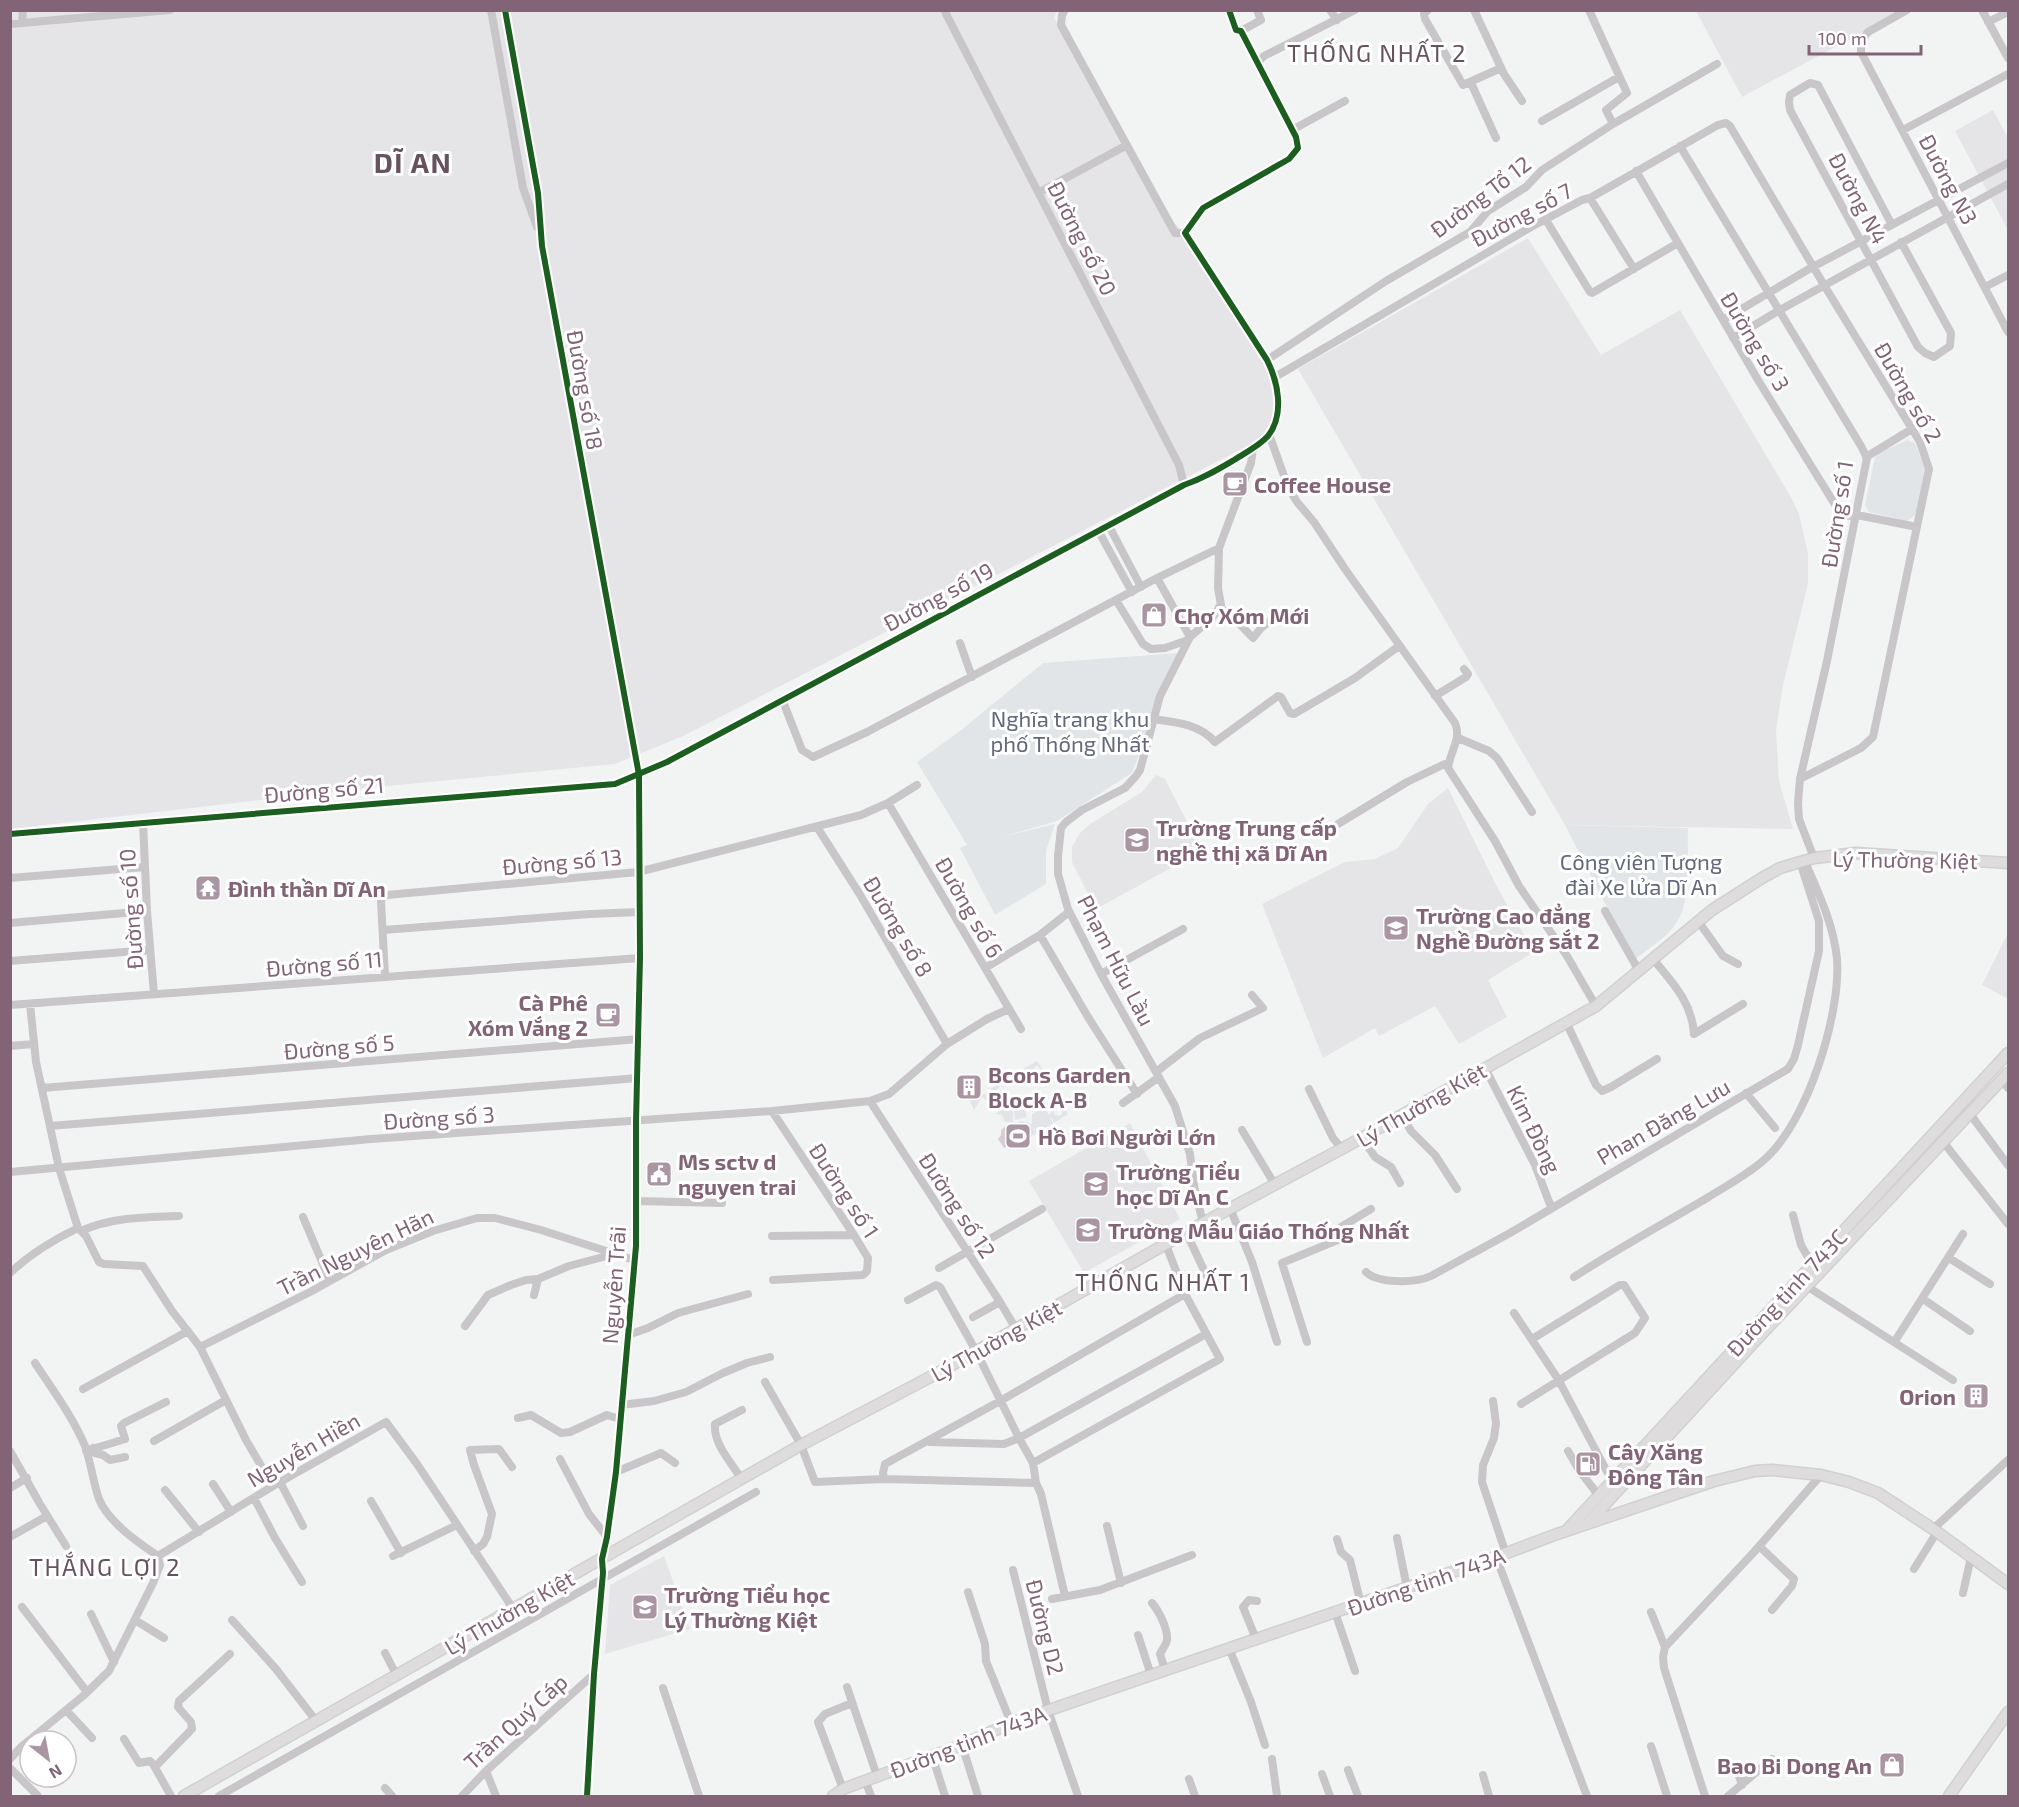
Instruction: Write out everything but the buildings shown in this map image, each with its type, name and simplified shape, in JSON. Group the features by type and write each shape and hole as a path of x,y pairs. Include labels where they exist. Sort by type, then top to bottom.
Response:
{"main road":[{"name":"Lý Thường Kiệt","path":"184,1797 801,1446 976,1352 1186,1232 1342,1149 1596,1006 1698,921 1729,898 1780,868 1806,861 1856,854 2008,863"},
{"name":"Đường tỉnh 743C","path":"1587,1524 1612,1481 2008,1053"},
{"name":"Đường tỉnh 743C","path":"1564,1533 1808,1287 1970,1114 2006,1080"},
{"name":"Đường tỉnh 743A","path":"833,1797 843,1789 962,1745 1011,1723 1361,1604 1587,1524 1714,1481 1755,1471 1772,1470 1821,1475 1878,1493 1935,1530 2008,1584"},
{"path":"1599,1500 1617,1515"},
{"path":"1949,1797 2008,1712"}],"street":[{"path":"22,10 22,23"},
{"path":"10,24 170,10"},
{"name":"Đường số 18","path":"491,10 524,188 540,235"},
{"name":"Đường số 18","path":"505,10 538,193 540,235 639,775"},
{"name":"Đường số 20","path":"944,10 1179,465 1184,486"},
{"path":"1065,10 1061,26 1175,232 1185,233"},
{"path":"1185,233 1203,208 1294,154 1298,148 1292,130 1241,31 1236,30 1229,10"},
{"path":"1241,31 1261,20 1257,10"},
{"path":"1330,10 1337,20"},
{"path":"1257,63 1264,56 1355,10"},
{"path":"1428,10 1424,14 1425,20 1464,86 1501,68"},
{"path":"1474,10 1501,68 1522,100"},
{"path":"1589,10 1627,93 1606,110 1613,124"},
{"name":"Đường N3","path":"1907,10 1868,32 1861,42 1861,52 2008,332"},
{"path":"1982,10 2008,58"},
{"path":"1988,22 2008,12"},
{"name":"Đường Tổ 12","path":"1268,360 1386,281 1470,232 1488,212 1526,187 1542,170 1613,124 1717,64"},
{"path":"1902,130 2008,74"},
{"path":"1542,121 1619,77"},
{"path":"1471,83 1496,138"},
{"name":"Đường N4","path":"1892,225 1823,92 1818,86 1810,83 1790,95 1790,110 1860,242 1918,347 1924,353 1934,357 1950,346 1951,333 1901,242"},
{"path":"506,93 520,92"},
{"path":"1292,130 1345,100"},
{"name":"Đường số 7","path":"1275,377 1516,235 1590,198 1724,123"},
{"name":"Đường số 2","path":"1724,123 1730,126 1920,442 1929,469 1873,737 1860,748 1800,779"},
{"path":"1040,192 1127,145"},
{"name":"Đường số 1","path":"1680,146 1862,446 1866,457 1857,515 1800,779 1799,819 1806,861"},
{"path":"1723,320 1814,267 2008,163"},
{"name":"Đường số 3","path":"1635,171 1733,338 1839,511 1844,516 1857,515 1917,527"},
{"path":"1733,338 1870,259 2008,184"},
{"path":"1590,198 1634,269"},
{"path":"1546,220 1592,293 1678,243"},
{"path":"1185,233 1268,360 1275,377 1279,401 1269,434 1288,487 1455,723 1459,731 1458,738 1448,768 1596,1006"},
{"path":"1985,287 2008,275"},
{"path":"1866,457 1912,429"},
{"name":"Đường số 19","path":"639,775 1184,486 1211,474 1253,448 1269,434"},
{"path":"1253,448 1251,463 1219,548 1219,607 1230,614 1252,638 1262,627 1279,615"},
{"path":"1109,526 1142,587"},
{"path":"1099,532 1132,592"},
{"path":"782,699 802,750 813,757 867,732 1157,578 1219,548"},
{"path":"1116,600 1143,644 1151,650 1165,648 1189,639 1157,578"},
{"name":"Phạm Hữu Lầu","path":"1203,1223 1194,1186 1190,1154 1175,1106 1069,912 1058,874 1061,828 1082,810 1125,788 1136,776 1140,770 1160,696 1189,639 1212,618 1219,607"},
{"path":"960,643 972,677"},
{"path":"1153,719 1200,729 1215,742 1278,696 1281,697 1290,713 1294,714 1355,678 1399,646"},
{"path":"1435,696 1466,677 1468,674 1464,669"},
{"path":"1458,738 1489,751 1500,761 1532,812"},
{"path":"1338,824 1407,782 1449,762"},
{"name":"Đường số 21","path":"10,834 615,784 639,775"},
{"name":"Nguyễn Trãi","path":"587,1797 594,1674 603,1579 602,1559 616,1472 634,1260 640,958 639,775"},
{"name":"Đường số 13","path":"385,976 381,901 387,894 638,872 861,815 917,785"},
{"name":"Đường số 6","path":"888,802 1021,1029"},
{"name":"Đường số 10","path":"143,822 154,994"},
{"name":"Đường số 8","path":"817,827 859,892 947,1044"},
{"path":"1574,1277 1745,1174 1773,1152 1796,1116 1811,1085 1830,1029 1837,969 1831,928 1806,861"},
{"name":"Phan Đăng Lưu","path":"1366,1272 1371,1277 1407,1282 1421,1281 1510,1233 1788,1069 1794,1059 1803,1027 1819,951 1819,921 1806,861"},
{"path":"10,878 145,867"},
{"path":"10,923 147,911"},
{"path":"1605,911 1639,971"},
{"path":"383,930 639,912"},
{"path":"986,968 1040,935 1069,912"},
{"path":"1698,921 1724,956 1737,964"},
{"path":"1101,974 1183,928"},
{"path":"1040,935 1137,1094"},
{"path":"10,962 150,950"},
{"name":"Đường số 11","path":"10,1005 640,958"},
{"path":"1653,959 1686,1001 1693,1020 1694,1034 1743,1004"},
{"path":"1123,1103 1137,1094 1200,1038 1263,1008 1252,995"},
{"path":"30,1004 33,1044 59,1168 79,1229 86,1236 99,1262 143,1266 172,1311 200,1347 246,1440 303,1526"},
{"path":"870,1101 889,1094 947,1044 1009,1009"},
{"path":"1566,1022 1596,1085 1602,1090 1611,1087 1657,1059"},
{"name":"Đường số 5","path":"42,1088 639,1040"},
{"path":"10,1046 33,1044"},
{"name":"Kim Đồng","path":"1485,1068 1535,1165 1551,1207"},
{"path":"50,1126 638,1078"},
{"path":"1309,1089 1333,1137 1342,1149"},
{"path":"1746,1094 1775,1128"},
{"name":"Đường số 3","path":"10,1172 371,1139 772,1111 870,1101"},
{"name":"Đường số 12","path":"870,1101 1016,1329"},
{"name":"Đường số 1","path":"772,1111 854,1234 869,1264 866,1274 773,1280"},
{"path":"1970,1114 2008,1165"},
{"path":"1402,1115 1411,1131 1434,1155 1456,1189"},
{"path":"1242,1130 1275,1185"},
{"path":"1362,1137 1375,1157 1391,1167 1400,1183"},
{"path":"1944,1143 2008,1224"},
{"path":"636,1201 722,1203"},
{"path":"1230,1208 1252,1262 1277,1342"},
{"path":"939,1268 969,1253 1042,1209"},
{"path":"1341,1227 1371,1209"},
{"path":"1793,1215 1801,1245 1812,1264"},
{"path":"10,1273 23,1261 54,1240 79,1229 123,1219 179,1216"},
{"path":"303,1216 330,1281"},
{"name":"Trần Nguyên Hãn","path":"200,1347 386,1250 433,1231 477,1218 495,1218 541,1230 634,1260"},
{"path":"1186,1232 1211,1285"},
{"path":"772,1236 854,1234"},
{"path":"1895,1341 1963,1234"},
{"path":"1307,1342 1282,1263 1345,1237"},
{"path":"1033,1463 1220,1359 1185,1294 1166,1245"},
{"path":"465,1326 488,1295 526,1280 538,1280 569,1266 603,1257 611,1252"},
{"path":"1949,1258 1990,1284"},
{"path":"534,1295 538,1280"},
{"path":"1521,1404 1635,1333 1645,1318 1628,1289 1620,1285 1532,1339"},
{"path":"908,1300 936,1286 940,1287 1002,1400 1018,1438 1033,1463 1065,1596"},
{"path":"1808,1287 1953,1380"},
{"path":"628,1335 678,1313 748,1294"},
{"path":"884,1479 882,1473 885,1464 1002,1400 1185,1294"},
{"path":"1923,1299 1970,1331"},
{"path":"973,1317 1000,1302"},
{"path":"1514,1313 1558,1379 1612,1481"},
{"path":"82,1389 188,1331"},
{"path":"926,1442 1004,1444 1206,1334"},
{"path":"621,1405 654,1401 686,1392 747,1363 770,1357"},
{"path":"10,1759 109,1671 153,1583 159,1565 158,1556 140,1544 105,1511 99,1499 90,1450 35,1364"},
{"path":"765,1382 801,1446 815,1482 884,1479 1036,1483"},
{"path":"154,1441 226,1400"},
{"path":"1493,1401 1496,1423 1494,1438 1483,1465 1482,1482 1501,1555 1587,1797"},
{"path":"90,1450 125,1439 121,1426 124,1423 166,1402"},
{"path":"742,1410 718,1421 715,1428 719,1443 742,1480"},
{"path":"518,1418 531,1415 561,1433 570,1432 607,1415 620,1419"},
{"name":"Nguyễn Hiền","path":"158,1556 276,1484 386,1422 417,1464 514,1610"},
{"path":"474,1551 483,1544 487,1537 492,1514 470,1450 499,1449 512,1467"},
{"path":"90,1450 110,1460 125,1457"},
{"path":"10,1451 66,1546"},
{"path":"1568,1451 1599,1500"},
{"path":"616,1472 661,1453 675,1463"},
{"path":"560,1459 589,1514 607,1537"},
{"path":"1914,1569 1935,1530 2008,1460"},
{"path":"1705,1797 1664,1668 1662,1657 1665,1647 1760,1546 1821,1475"},
{"path":"10,1488 27,1478"},
{"path":"213,1484 231,1512"},
{"path":"165,1490 199,1532"},
{"path":"220,1796 756,1492"},
{"path":"254,1498 302,1582"},
{"path":"371,1501 397,1555 457,1525"},
{"path":"10,1537 47,1516"},
{"path":"1107,1526 1121,1583"},
{"path":"1397,1538 1407,1588"},
{"path":"1337,1539 1341,1552 1351,1563 1361,1604"},
{"path":"1760,1546 1794,1579 1792,1586 1772,1610"},
{"path":"1052,1599 1084,1594 1121,1583 1192,1555"},
{"path":"1963,1593 1971,1557"},
{"name":"Đường D2","path":"1013,1570 1048,1710 1078,1797"},
{"path":"968,1592 985,1644 986,1661 1011,1723"},
{"path":"1256,1640 1243,1607 1249,1600 1257,1601"},
{"path":"1152,1603 1160,1616 1167,1641 1160,1654 1165,1670"},
{"path":"22,1607 87,1692"},
{"path":"1335,1612 1355,1671"},
{"path":"1651,1612 1665,1647"},
{"path":"91,1614 114,1662"},
{"path":"135,1620 164,1638"},
{"path":"232,1620 276,1669 317,1722"},
{"path":"1138,1635 1151,1675"},
{"path":"1229,1648 1265,1744"},
{"path":"385,1653 398,1676"},
{"path":"155,1767 192,1729 191,1722 178,1707 178,1701 230,1654"},
{"name":"Trần Quý Cáp","path":"462,1797 486,1771 594,1674"},
{"path":"847,1687 877,1776"},
{"path":"663,1688 699,1797"},
{"path":"843,1789 819,1728 819,1722 825,1714 852,1703"},
{"path":"66,1710 92,1738"},
{"path":"124,1740 139,1763 151,1762 171,1797"},
{"path":"962,1745 978,1797"},
{"path":"1651,1746 1667,1797"},
{"path":"932,1755 945,1797"},
{"path":"1272,1759 1277,1797"},
{"path":"1728,1797 1772,1759"},
{"path":"1735,1764 1742,1785"},
{"path":"10,1768 38,1797"},
{"path":"1348,1770 1358,1797"},
{"path":"486,1771 496,1797"},
{"path":"1322,1774 1330,1797"},
{"path":"1483,1775 1489,1797"},
{"path":"1189,1779 1195,1797"},
{"path":"865,1780 871,1797"},
{"path":"385,1788 392,1797"}],"shaded area":[{"path":"10,11 1057,11 1054,18 1169,217 1209,261 1272,377 1277,398 1274,415 1265,437 683,736 615,764 356,789 11,829"},
{"path":"1696,11 1902,11 1742,97"},
{"path":"1993,110 2008,138 2008,230 1955,131"},
{"path":"1528,238 1601,355 1680,310 1799,514 1808,554 1808,584 1783,685 1776,730 1779,781 1793,829 1565,825 1298,369"},
{"name":"Trường Trung cấp nghề thị xã Dĩ An","path":"1156,775 1165,779 1202,851 1096,909 1072,862 1072,847 1080,833 1090,824 1142,792"},
{"name":"Trường Cao đẳng Nghề Đường sắt 2","path":"1448,788 1496,885 1534,952 1488,980 1507,1017 1459,1044 1435,1006 1379,1036 1375,1028 1323,1058 1262,904 1345,862 1375,859 1398,848 1428,804"},
{"path":"2008,933 2008,999 1982,985"},
{"name":"Hồ Bơi Người Lớn","path":"1023,1123 1029,1134 1004,1148 998,1139 1001,1130 1005,1127 1011,1130"},
{"name":"Trường Tiểu học Dĩ An C","path":"1130,1123 1180,1219 1084,1273 1029,1181"},
{"name":"Trường Tiểu học Lý Thường Kiệt","path":"664,1556 690,1629 605,1654 610,1585"}],"green space":[{"path":"1907,440 1915,443 1925,468 1916,515 1907,521 1869,512 1865,505 1875,457"},
{"name":"Nghĩa trang khu phố Thống Nhất","path":"1178,653 1132,773 1057,821 1001,837 1055,824 1046,851 1046,884 995,915 960,848 967,845 917,762 960,731 1043,663"},
{"name":"Công viên Tượng đài Xe lửa Dĩ An","path":"1565,825 1688,828 1688,876 1682,912 1668,933 1634,960"},
{"path":"1037,1061 1052,1084 1050,1086 1042,1083 1044,1073 1037,1065 1033,1075 1039,1082 1024,1076 1013,1075"},
{"path":"1011,1077 1021,1079 1026,1085 1009,1083 1002,1085 995,1092 990,1089"},
{"path":"990,1091 1000,1101 1000,1105 995,1107 982,1097 974,1110 970,1101"},
{"path":"1060,1098 1068,1114 1054,1123 1050,1117 1053,1123 1038,1133 1033,1126 1037,1133 1030,1137 1024,1123 1010,1129 1003,1127 1012,1126 1021,1121 1032,1124 1032,1114 1049,1103 1051,1104 1047,1112 1049,1115 1053,1109 1055,1115 1060,1116 1062,1109 1057,1102"},
{"path":"1026,1099 1032,1099 1025,1109 1027,1117 1015,1120 1014,1110 1017,1106 1021,1107"},
{"path":"1003,1108 1013,1110 1013,1122 1005,1122 1002,1115 995,1114"}],"cycle path":[{"path":"505,10 538,193 542,246 639,775 640,958 636,1246 616,1472 602,1559 603,1573 587,1796"},
{"path":"10,834 615,784 667,762 1184,485 1209,474 1256,446 1268,436 1277,418 1278,398 1274,378 1267,360 1185,233 1203,208 1289,159 1298,148 1296,137 1241,31 1236,30 1229,10"}],"place":[{"name":"Coffee House","path":"1235,484"},
{"name":"Chợ Xóm Mới","path":"1154,615"},
{"name":"Trường Trung cấp nghề thị xã Dĩ An","path":"1137,840"},
{"name":"Đình thần Dĩ An","path":"208,888"},
{"name":"Trường Cao đẳng Nghề Đường sắt 2","path":"1396,928"},
{"name":"Cà Phê Xóm Vắng 2","path":"608,1015"},
{"name":"Bcons Garden Block A-B","path":"969,1087"},
{"name":"Hồ Bơi Người Lớn","path":"1018,1136"},
{"name":"Ms sctv d nguyen trai","path":"659,1174"},
{"name":"Trường Tiểu học Dĩ An C","path":"1096,1184"},
{"name":"Trường Mẫu Giáo Thống Nhất","path":"1088,1230"},
{"name":"Orion","path":"1976,1396"},
{"name":"Cây Xăng Đông Tân","path":"1588,1464"},
{"name":"Trường Tiểu học Lý Thường Kiệt","path":"645,1607"},
{"name":"Bao Bi Dong An","path":"1892,1765"}],"district":[{"name":"THỐNG NHẤT 2","path":"1377,52"},
{"name":"DĨ AN","path":"413,162"},
{"name":"THỐNG NHẤT 1","path":"1163,1281"},
{"name":"THẮNG LỢI 2","path":"105,1566"}]}
